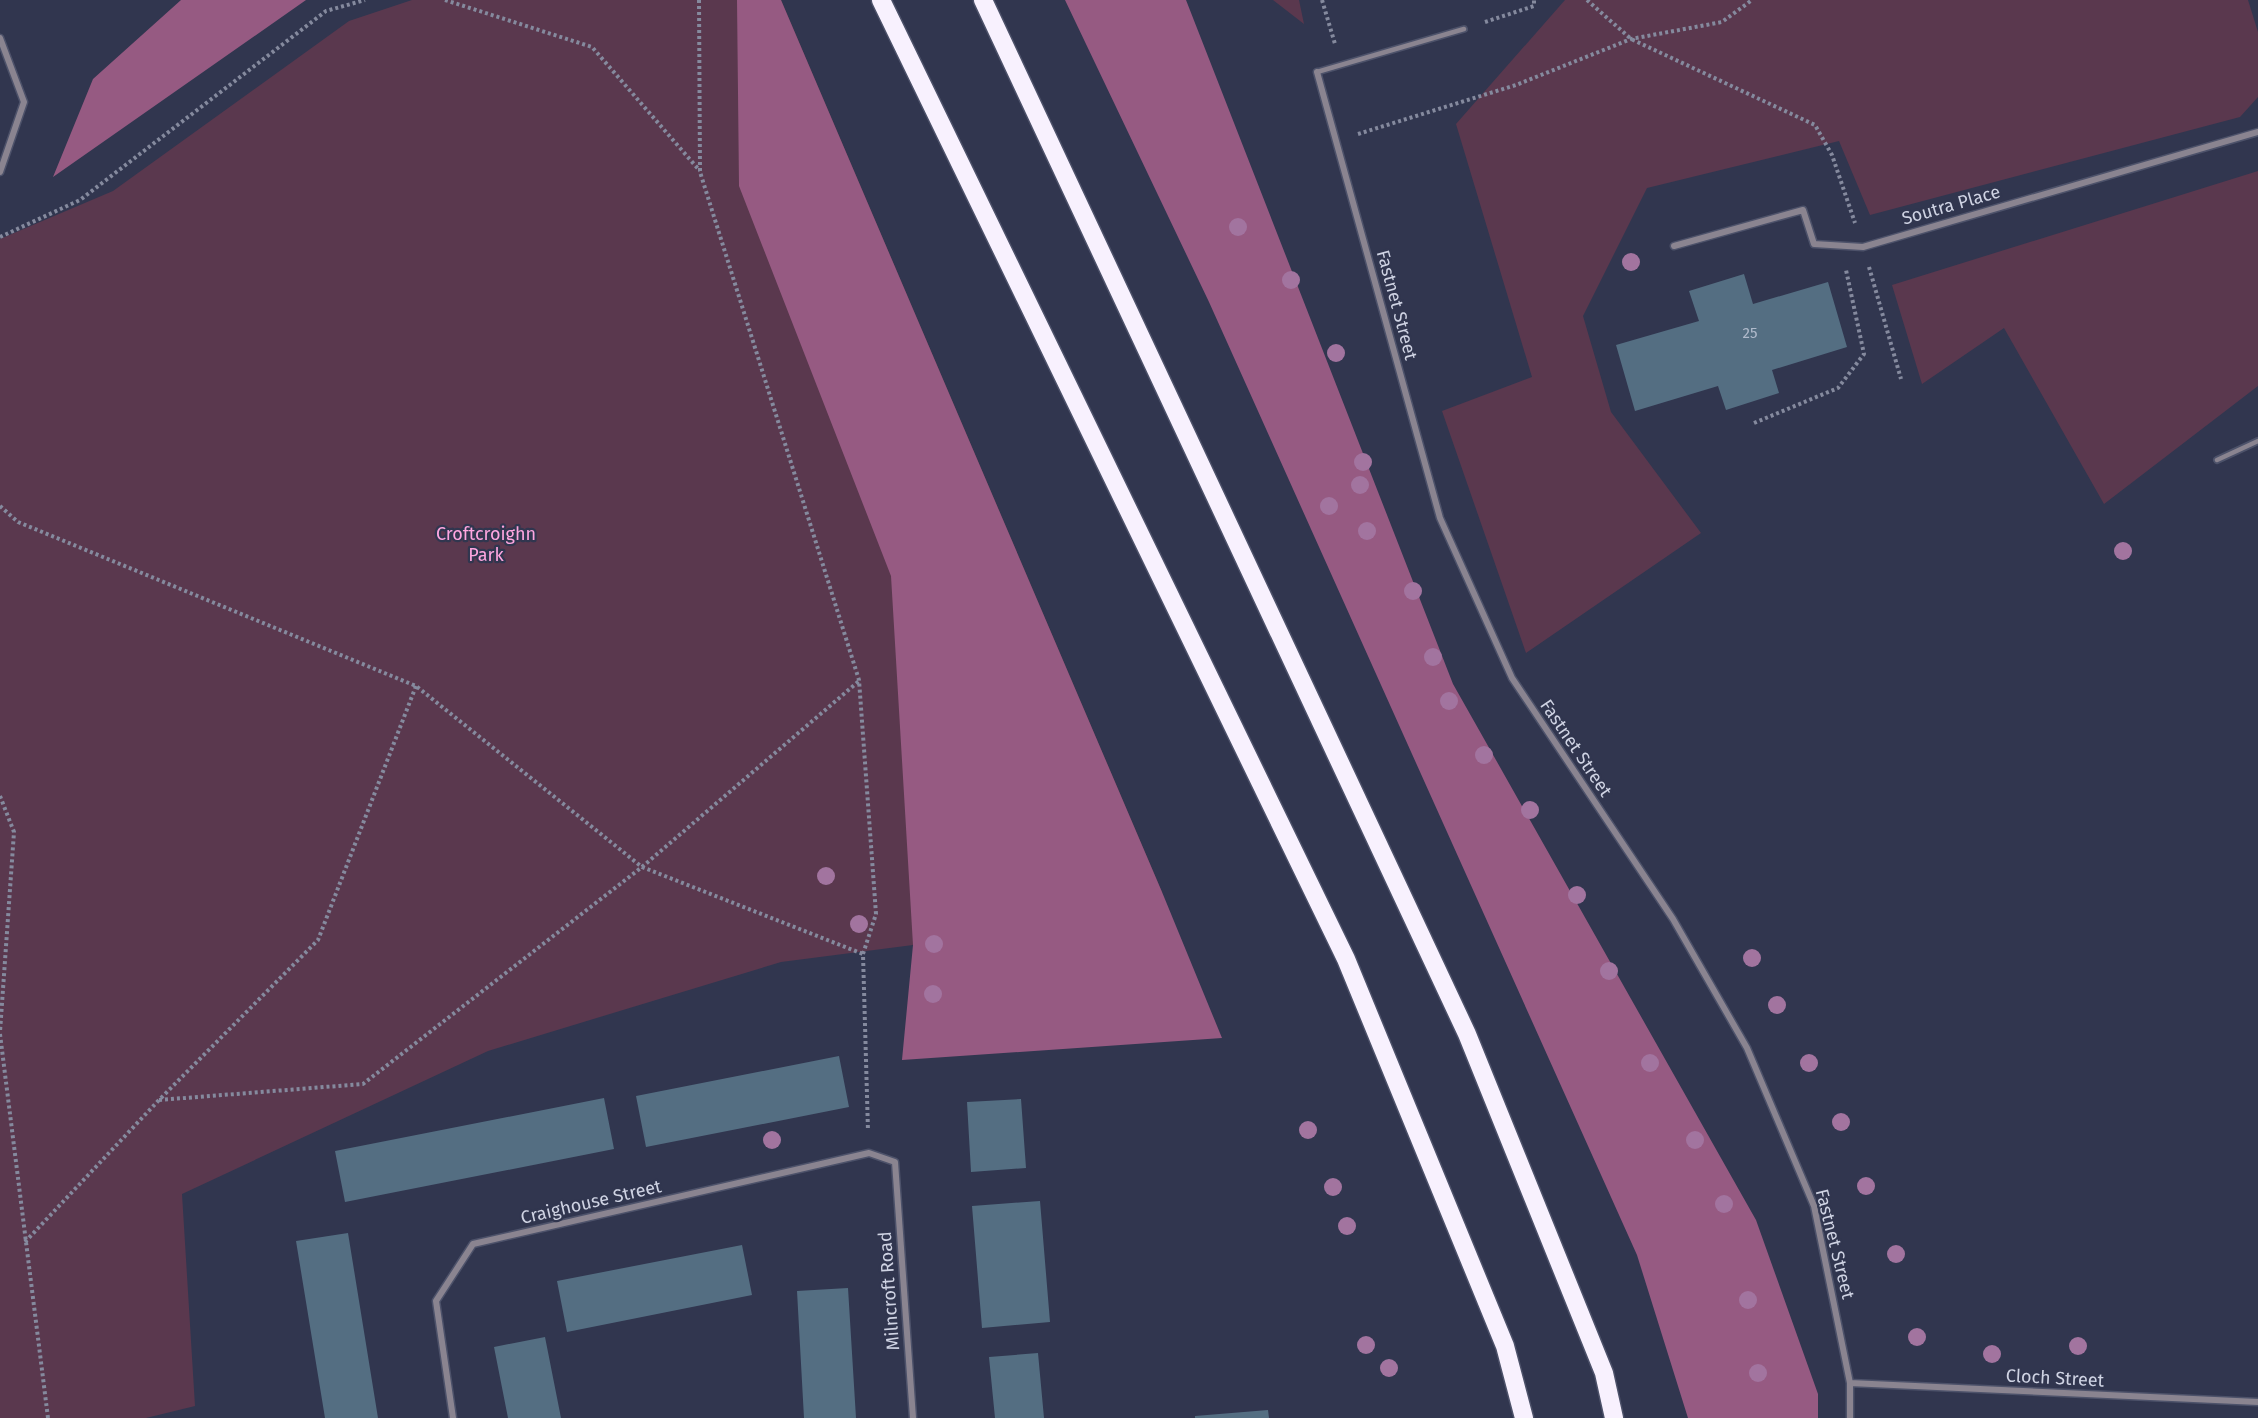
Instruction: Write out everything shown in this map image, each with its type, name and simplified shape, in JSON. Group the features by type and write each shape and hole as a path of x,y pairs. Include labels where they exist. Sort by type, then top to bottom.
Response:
{"highway":[{"path":"881,0 1346,959 1505,1346 1524,1418"},
{"path":"983,0 1467,1034 1604,1373 1614,1418"}],"street":[{"path":"0,38 24,102 0,172"},
{"name":"Fastnet Street","path":"1317,72 1440,518 1512,678 1673,920 1747,1048 1814,1206 1850,1383 1850,1418"},
{"name":"Soutra Place","path":"1674,246 1803,210 1814,244 1863,247 2258,132"},
{"name":"Milncroft Road","path":"869,1153 895,1162 914,1418"},
{"name":"Craighouse Street","path":"453,1418 436,1300 473,1244 869,1153"},
{"name":"Cloch Street","path":"1850,1383 2258,1402"}],"lane":[{"path":"1317,72 1464,29"},
{"path":"2217,460 2258,441"}],"path":[{"path":"0,237 80,200 326,11 365,0"},
{"path":"445,0 592,47 700,172"},
{"path":"699,0 700,172 860,680 876,914 863,954 869,1153"},
{"path":"1322,0 1341,65"},
{"path":"1464,29 1534,6 1534,0"},
{"path":"1587,0 1631,39 1666,55"},
{"path":"1336,141 1516,85 1631,39 1722,22 1752,0"},
{"path":"1754,423 1838,388 1864,354 1840,245"},
{"path":"0,506 18,522 416,686 642,867 863,954"},
{"path":"159,1100 363,1084 642,867 860,680"},
{"path":"24,1242 159,1100 318,940 416,686"},
{"path":"0,796 14,832 0,1033 24,1242 48,1418"}],"green space":[{"name":"Croftcroighn Park","path":"412,0 781,0 1162,892 913,945 781,962 488,1051 182,1194 195,1406 146,1418 0,1418 0,239 113,191 349,21"},
{"path":"1273,0 1299,0 1304,24"},
{"path":"1565,0 2248,0 2258,32 2258,97 2240,117 1870,215 1839,141 1647,188 1583,316 1611,412 1701,533 1526,653 1442,411 1532,377 1456,124"},
{"path":"2258,171 2258,386 2104,504 2004,328 1922,384 1892,285"}],"shaded area":[{"path":"181,0 306,0 53,177 93,79"},
{"path":"737,0 781,0 1162,892 1222,1038 902,1060 913,945 891,576 739,186"},
{"path":"1065,0 1186,0 1453,684 1756,1220 1818,1394 1818,1418 1688,1418 1637,1255 1209,302"}],"building":[{"path":"1744,274 1753,304 1828,282 1847,347 1772,370 1779,393 1726,410 1718,386 1635,411 1616,345 1699,321 1689,291"},
{"path":"839,1056 849,1107 646,1147 636,1096"},
{"path":"604,1098 614,1149 345,1202 335,1151"},
{"path":"1021,1099 1026,1168 971,1172 967,1102"},
{"path":"1040,1201 1050,1322 982,1328 972,1206"},
{"path":"348,1233 378,1418 325,1418 296,1241"},
{"path":"742,1245 752,1295 567,1332 557,1281"},
{"path":"848,1288 856,1418 804,1418 797,1291"},
{"path":"545,1337 561,1418 508,1418 494,1347"},
{"path":"1038,1353 1044,1418 995,1418 989,1357"},
{"path":"1268,1410 1269,1418 1195,1418 1195,1416"}]}
